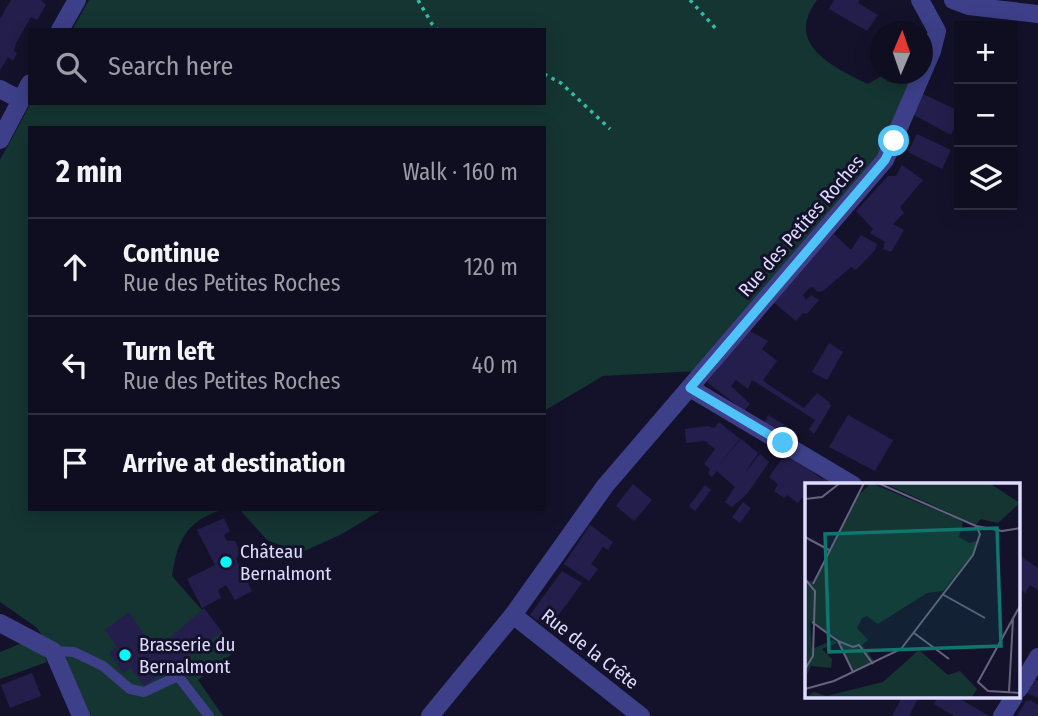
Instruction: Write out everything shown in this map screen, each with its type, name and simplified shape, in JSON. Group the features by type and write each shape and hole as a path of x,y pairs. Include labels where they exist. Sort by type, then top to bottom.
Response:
{"street":[{"path":"61,28 77,0"},
{"name":"Rue des Petites Roches","path":"430,716 513,615 605,486 885,160 937,31 920,0"},
{"path":"953,0 969,6 1038,14"},
{"path":"0,140 28,87"},
{"path":"0,89 21,100"},
{"path":"690,388 850,483"},
{"name":"Rue de la Crête","path":"513,615 641,716"},
{"path":"0,623 52,651 81,716"},
{"path":"1020,687 1038,657"},
{"path":"1002,716 1013,698"}],"lane":[{"path":"52,651 74,652 103,666 130,689 144,692 178,677 209,716"}],"path":[{"path":"418,0 436,28"},
{"path":"690,0 718,31"},
{"path":"546,75 561,83 610,129"}],"green space":[{"path":"89,0 817,0 808,16 806,29 809,41 827,62 868,84 910,84 883,160 698,371 603,376 546,410 546,126 28,126 28,511 219,511 201,519 186,533 177,552 172,576 237,650 198,680 223,716 84,716 54,651 36,627 0,602 0,160 30,105 546,105 546,28 73,28"},
{"path":"241,511 380,511 342,534 300,553 267,540"},
{"path":"22,643 42,651 47,662 0,679 0,652"}],"building":[{"path":"11,0 41,0 46,5 37,20 31,17 16,43 14,51 17,53 13,61 8,57 0,70 0,19"},
{"path":"834,0 859,0 858,3 878,15 874,21 870,21 867,31 829,9"},
{"path":"923,94 954,109 954,129 951,135 912,114"},
{"path":"917,134 951,150 942,169 908,152"},
{"path":"902,165 923,180 900,207 904,213 893,224 904,230 891,252 883,249 885,242 870,233 873,229 856,211 888,176 896,176"},
{"path":"834,234 851,250 861,235 877,244 875,250 856,270 851,267 823,291 818,292 812,287 807,290 803,295 806,300 811,295 819,300 807,314 803,313 796,321 772,301"},
{"path":"748,330 768,341 762,349 777,361 763,380 766,383 804,408 817,393 829,402 831,406 814,434 809,429 815,420 752,380 748,389 736,380 731,386 750,404 744,411 707,382"},
{"path":"829,343 843,352 827,380 812,372"},
{"path":"768,415 796,432 791,439 764,424"},
{"path":"848,415 893,440 875,471 829,447"},
{"path":"719,422 740,439 718,466 741,439 758,453 745,473 760,454 769,462 747,494 732,507 725,502 735,487 717,471 712,477 708,474 710,469 704,464 715,449 705,441 686,443 685,429 708,426 714,428"},
{"path":"786,453 822,479 824,477 835,483 805,483 805,500 802,498 798,503 787,495 784,498 774,491 778,484 769,477"},
{"path":"633,484 652,500 634,521 616,506"},
{"path":"705,485 711,490 695,511 689,506"},
{"path":"743,502 751,508 740,523 732,517"},
{"name":"Château Bernalmont","path":"224,518 230,531 224,535 227,541 235,541 240,551 236,559 252,591 235,600 226,585 218,590 221,598 202,608 187,579 215,565 197,530"},
{"path":"590,525 613,542 608,550 603,547 591,564 598,569 589,581 564,564"},
{"path":"1020,556 1038,568 1038,590 1030,585 1025,593 1020,589"},
{"path":"562,571 582,583 554,621 561,627 556,634 530,615"},
{"path":"204,608 222,632 144,686 131,668 123,673 109,652 117,647 105,630 129,612 155,651"},
{"path":"32,673 41,696 10,708 1,685"},
{"path":"1033,678 1038,681 1038,698 1025,692"},
{"path":"901,698 917,700 909,716 892,716"},
{"path":"937,698 959,698 989,716 954,716 934,704"},
{"path":"1031,700 1038,705 1038,716 1017,716 1026,701"}],"place":[{"name":"Château Bernalmont","path":"226,562"},
{"name":"Brasserie du Bernalmont","path":"125,655"}],"route":[{"path":"783,443 690,388 885,160 894,141"}]}
